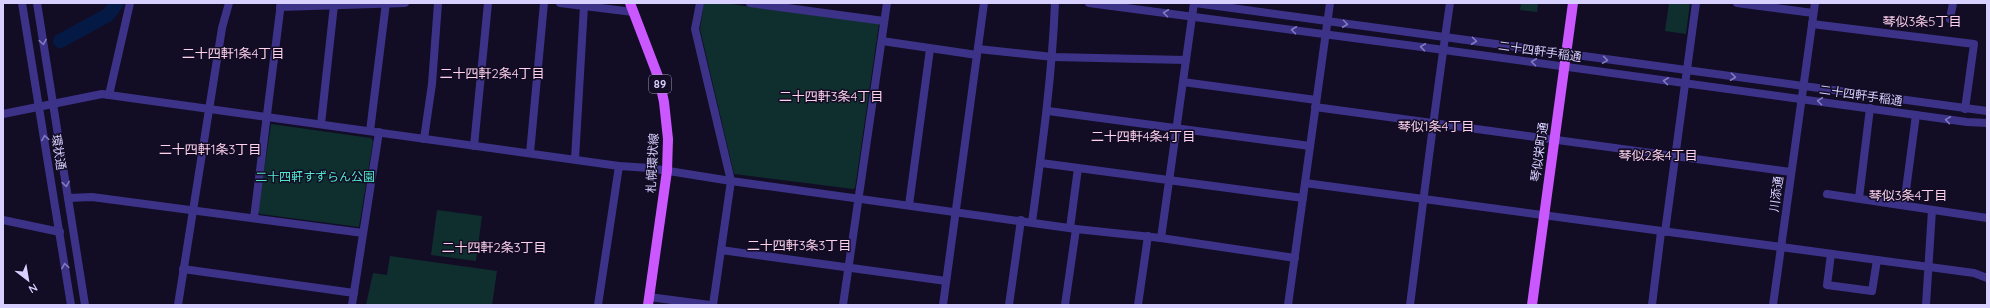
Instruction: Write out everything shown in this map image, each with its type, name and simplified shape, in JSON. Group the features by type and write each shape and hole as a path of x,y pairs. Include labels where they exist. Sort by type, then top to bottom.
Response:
{"main road":[{"name":"琴似栄町通","path":"1532,305 1573,3"},
{"name":"札幌環状線","path":"631,7 659,79 664,102 668,139 667,171 648,301"}],"street":[{"name":"環状通","path":"22,3 40,106 71,305"},
{"name":"環状通","path":"37,3 85,305"},
{"path":"109,95 130,3"},
{"path":"178,305 222,28 229,3"},
{"path":"352,305 363,233 386,3"},
{"path":"254,218 281,5 405,3"},
{"path":"424,139 432,84 438,3"},
{"path":"474,146 488,3"},
{"path":"530,153 544,3"},
{"path":"560,3 584,6 631,7"},
{"path":"700,3 695,29 731,181 713,305"},
{"path":"750,3 884,21"},
{"path":"843,305 887,3"},
{"path":"943,305 984,3"},
{"path":"1032,222 1048,111 1056,3"},
{"name":"二十四軒手稲通","path":"1089,3 1443,49 1916,115 1987,123"},
{"path":"1162,238 1195,3"},
{"name":"二十四軒手稲通","path":"1195,3 1256,7 1327,22 1987,111"},
{"path":"1288,305 1330,3"},
{"path":"1410,305 1432,123 1450,3"},
{"path":"1652,305 1686,84 1696,3"},
{"path":"1737,3 1814,13"},
{"name":"川添通","path":"1773,305 1815,3"},
{"path":"1950,19 1953,3"},
{"path":"321,124 334,5"},
{"path":"575,160 584,6"},
{"path":"1812,24 1974,44 1965,109"},
{"path":"882,41 930,49 1053,57 1186,60"},
{"path":"909,205 930,49"},
{"path":"1183,82 1432,123 1791,172"},
{"path":"3,114 102,94 209,110 321,124 619,166 667,171 1073,228 1148,236 1295,258"},
{"path":"1859,198 1870,108"},
{"path":"1048,111 1310,146"},
{"path":"1904,205 1916,115"},
{"path":"1041,163 1303,198"},
{"path":"598,305 619,166"},
{"path":"1065,305 1078,168"},
{"path":"1305,183 1974,273 1987,278"},
{"path":"1827,194 1987,218"},
{"path":"68,198 92,197 363,233"},
{"path":"1926,305 1932,210"},
{"path":"3,220 60,232"},
{"path":"1009,305 1021,220"},
{"path":"1138,305 1148,236"},
{"path":"721,250 946,281"},
{"path":"1831,254 1827,285 1864,290 1872,291 1877,260"},
{"path":"183,269 354,293"},
{"path":"648,301 710,305"}],"green space":[{"path":"704,3 724,3 879,24 855,188 853,189 734,174 700,29"},
{"path":"1521,3 1538,3 1537,12 1520,10"},
{"path":"1669,3 1690,3 1686,34 1665,31"},
{"name":"二十四軒すずらん公園","path":"271,124 371,138 373,141 359,227 260,214 258,211"},
{"path":"437,210 482,216 476,261 431,255"},
{"path":"390,256 497,271 492,305 366,305 373,273 387,275"}],"waterway":[{"path":"60,41 108,15 117,3"}],"district":[{"name":"琴似3条5丁目","path":"1922,21"},
{"name":"二十四軒1条4丁目","path":"233,53"},
{"name":"二十四軒2条4丁目","path":"492,73"},
{"name":"二十四軒3条4丁目","path":"831,96"},
{"name":"琴似1条4丁目","path":"1436,126"},
{"name":"二十四軒4条4丁目","path":"1143,136"},
{"name":"二十四軒1条3丁目","path":"210,149"},
{"name":"琴似2条4丁目","path":"1658,155"},
{"name":"琴似3条4丁目","path":"1908,195"},
{"name":"二十四軒3条3丁目","path":"799,245"},
{"name":"二十四軒2条3丁目","path":"494,247"}]}
